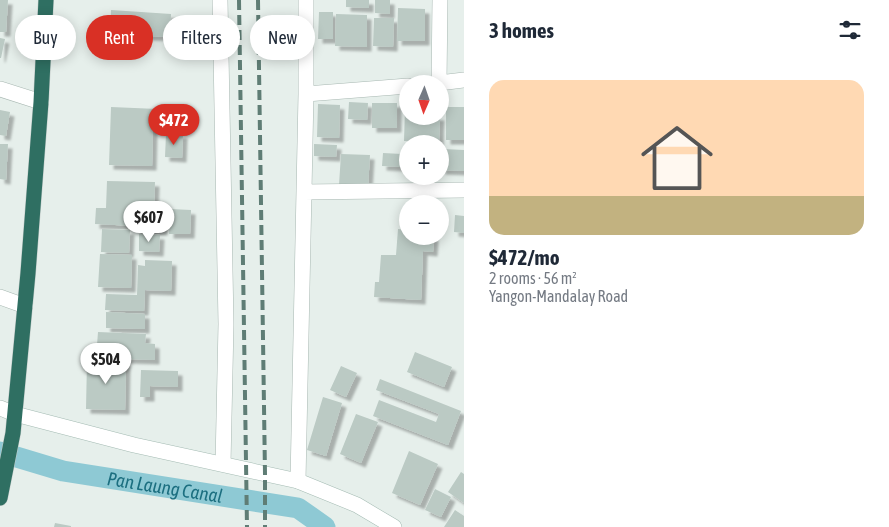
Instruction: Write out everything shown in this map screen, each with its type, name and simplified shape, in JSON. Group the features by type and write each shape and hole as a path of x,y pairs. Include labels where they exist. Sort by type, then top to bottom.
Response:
{"highway":[{"path":"0,498 13,433 25,306 41,102 46,0"}],"street":[{"path":"220,0 226,324 223,464"},
{"path":"298,481 306,94 306,0"},
{"path":"435,75 440,0"},
{"path":"449,82 464,80"},
{"path":"306,94 399,87"},
{"path":"0,89 41,102"},
{"path":"304,192 464,190"},
{"path":"0,297 25,306"},
{"path":"0,408 15,414 134,445 298,481 357,505 394,527"}],"building":[{"path":"0,0 8,0 6,32 0,32"},
{"path":"346,0 369,0 369,8 346,7"},
{"path":"375,0 390,0 390,14 375,13"},
{"path":"398,8 425,9 425,41 397,41"},
{"path":"111,10 171,14 163,15 163,37 153,36 153,15 111,15"},
{"path":"319,12 333,12 333,39 318,39"},
{"path":"336,14 367,15 367,47 335,46"},
{"path":"374,18 394,18 393,47 373,46"},
{"path":"0,38 5,39 1,58 0,58"},
{"path":"349,102 368,103 367,120 348,119"},
{"path":"372,103 397,103 397,128 372,128"},
{"path":"318,104 340,105 339,138 317,137"},
{"path":"111,107 181,110 181,129 153,128 152,166 109,165"},
{"path":"449,107 464,107 464,140 449,140 449,135 446,135 446,125 449,125"},
{"path":"0,110 10,112 6,136 0,135"},
{"path":"404,125 440,125 439,135 404,135"},
{"path":"166,134 183,134 182,158 165,157"},
{"path":"0,144 8,144 6,180 0,179"},
{"path":"314,144 337,145 336,157 314,156"},
{"path":"449,149 464,150 464,171 449,170"},
{"path":"383,153 399,154 399,167 382,166"},
{"path":"341,154 370,155 368,186 339,185"},
{"path":"107,181 155,182 154,207 164,207 163,231 136,230 136,226 95,224 96,208 106,208"},
{"path":"170,209 191,210 190,234 169,234"},
{"path":"455,215 464,216 464,233 454,232"},
{"path":"102,229 130,230 129,253 101,252"},
{"path":"398,229 399,245 433,245 433,252 423,251 421,300 374,297 375,282 379,282 381,255 396,255"},
{"path":"139,234 160,235 159,252 139,251"},
{"path":"100,254 132,255 131,288 98,287"},
{"path":"145,260 172,261 171,291 145,290 144,311 105,310 106,294 137,295 138,265 145,266"},
{"path":"106,312 145,314 145,329 106,328"},
{"path":"98,332 146,334 145,343 155,344 155,360 96,358"},
{"path":"415,352 452,367 444,387 407,372"},
{"path":"87,360 126,361 125,410 86,409"},
{"path":"341,366 357,373 346,397 330,390"},
{"path":"141,370 178,371 178,387 150,386 150,397 140,397"},
{"path":"380,379 461,411 448,445 373,416 379,400 436,422 439,414 376,390"},
{"path":"323,397 342,403 326,456 307,450"},
{"path":"356,414 378,422 361,463 340,454"},
{"path":"409,451 438,464 420,505 392,493"},
{"path":"461,472 464,474 464,503 448,492"},
{"path":"435,489 451,497 441,517 425,510"},
{"path":"455,510 464,516 464,527 444,527"},
{"path":"55,523 71,526 71,527 54,527"}],"waterway":[{"name":"Pan Laung Canal","path":"0,452 63,471 298,508 325,527"}],"railway":[{"path":"239,0 247,527"},
{"path":"258,0 265,527"}]}
